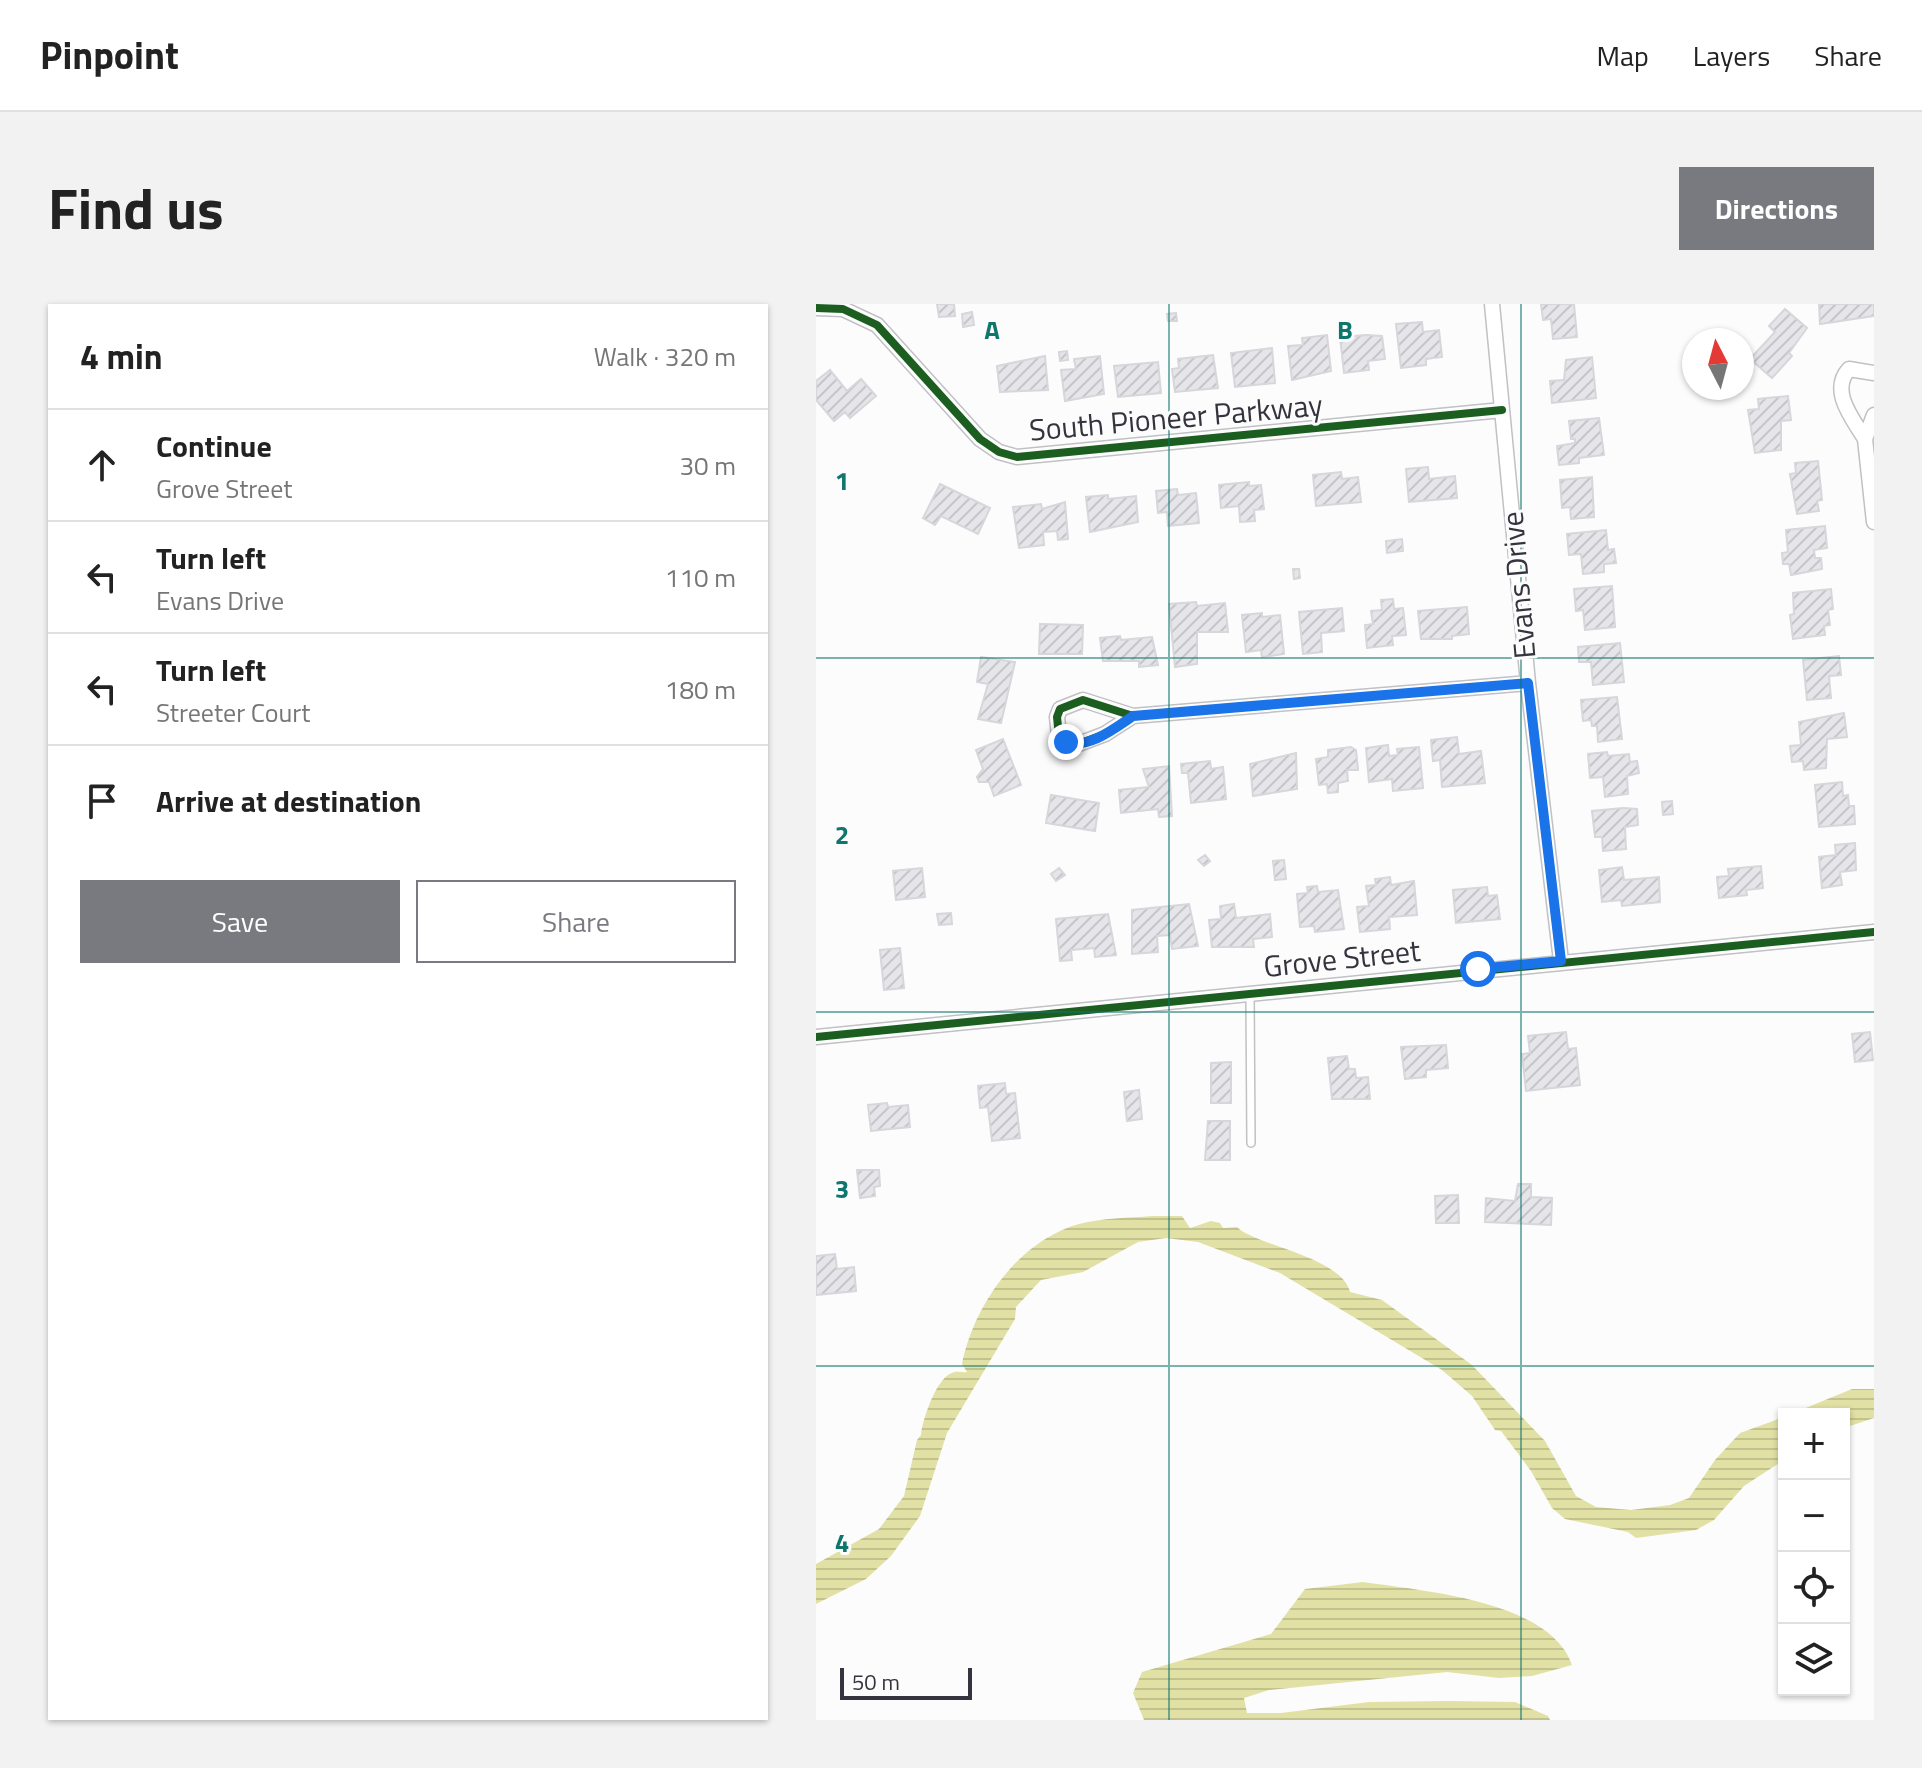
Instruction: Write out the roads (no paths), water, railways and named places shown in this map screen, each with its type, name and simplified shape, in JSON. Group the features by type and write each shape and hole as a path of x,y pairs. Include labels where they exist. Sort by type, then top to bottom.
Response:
{"street":[{"name":"Evans Drive","path":"1492,304 1528,683 1561,961"},
{"name":"South Pioneer Parkway","path":"816,308 858,309 883,331 980,439 1012,456 1048,456 1502,410"},
{"path":"1874,373 1857,367 1849,369 1841,386 1842,399 1865,439 1874,522"},
{"path":"1865,439 1874,415"},
{"path":"1133,716 1105,734 1076,745 1059,736 1057,727 1060,709 1083,700 1133,716 1528,683"},
{"name":"Grove Street","path":"816,1037 1874,932"}],"lane":[{"path":"1250,992 1251,1143"}]}
